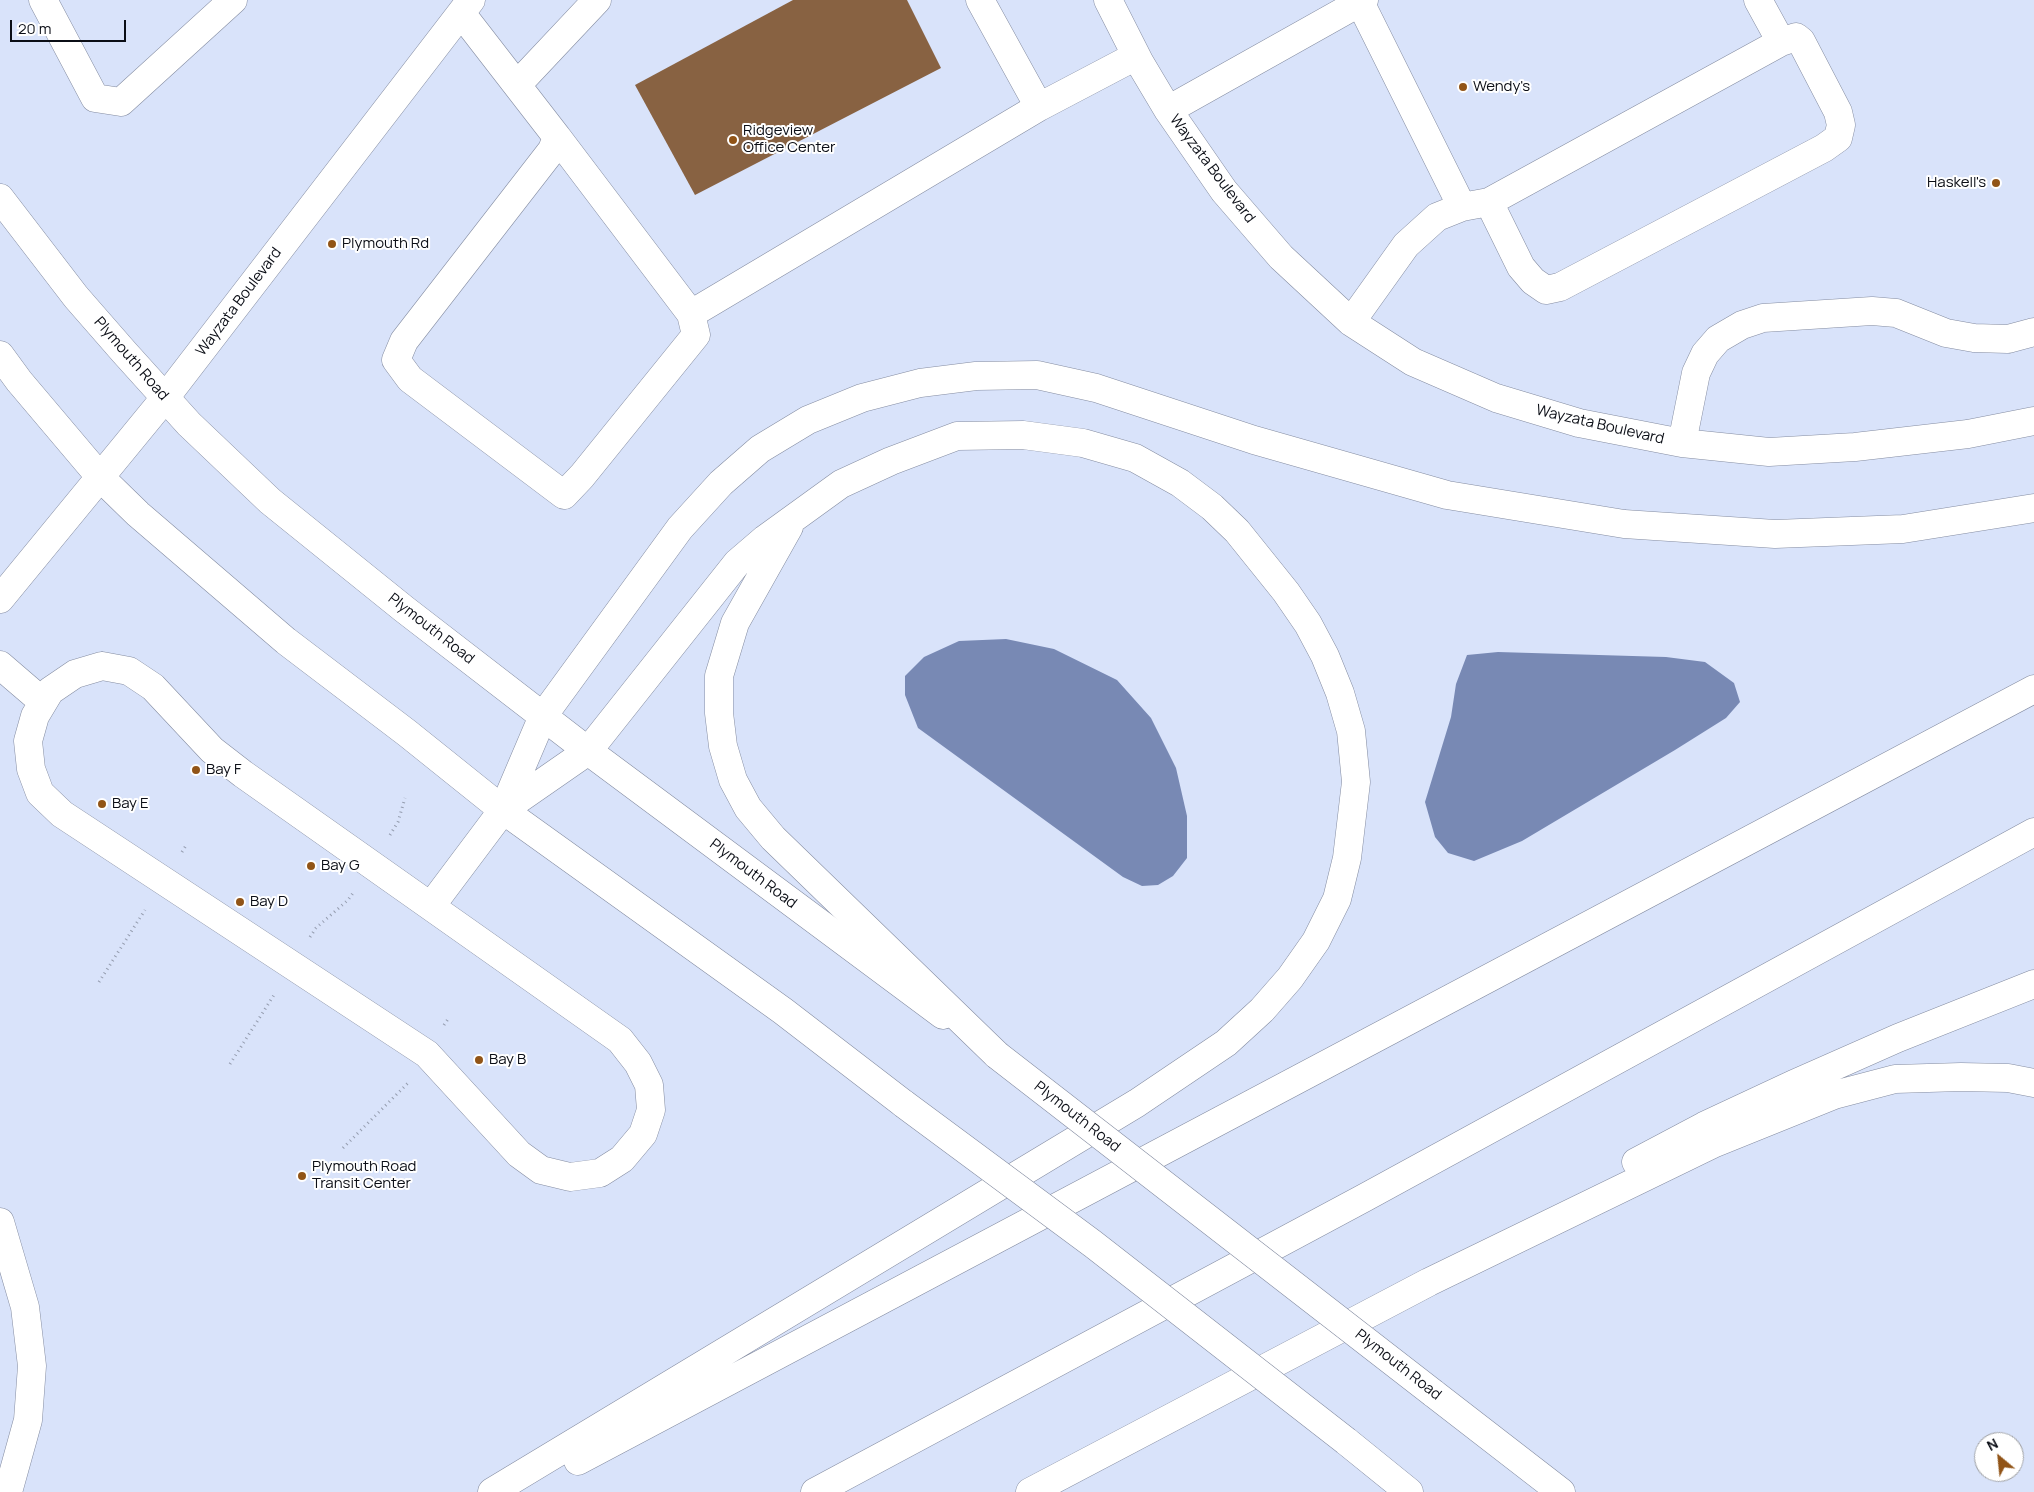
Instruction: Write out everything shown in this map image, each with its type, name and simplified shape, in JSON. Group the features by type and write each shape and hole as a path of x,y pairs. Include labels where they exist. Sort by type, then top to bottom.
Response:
{"main road":[{"path":"43,0 95,98 121,102 233,0"},
{"path":"517,85 597,0"},
{"path":"980,0 1039,107"},
{"name":"Wayzata Boulevard","path":"1108,0 1136,56 1168,110 1224,191 1281,257 1350,322 1413,362 1496,398 1578,423 1682,443 1769,452 1855,447 1968,434 2034,421"},
{"path":"1758,0 1781,42"},
{"path":"1168,110 1362,1 1462,207"},
{"path":"466,7 517,85 557,137 691,314 696,335 582,476 564,495 410,379 396,360 404,341 552,150 557,137"},
{"name":"Wayzata Boulevard","path":"0,599 166,398 466,7"},
{"path":"1350,322 1406,245 1437,216 1462,207 1488,202 1781,42 1796,37 1801,41 1838,112 1841,125 1838,138 1824,148 1560,287 1546,290 1533,281 1521,267 1488,202"},
{"path":"691,314 1039,107 1136,56"},
{"name":"Plymouth Road","path":"0,198 76,296 189,424 270,502 404,609 588,751 997,1055 1561,1492"},
{"path":"1682,443 1696,374 1705,354 1718,339 1742,325 1763,318 1872,311 1896,313 1946,333 1974,338 2008,339 2034,332"},
{"path":"0,355 19,381 101,478 138,514 286,641 407,733 503,810 783,1011 904,1104 1093,1244 1409,1492"},
{"path":"431,906 503,810 543,716 680,528 721,483 760,449 808,420 862,398 920,383 976,376 1037,375 1096,388 1263,443 1447,495 1624,524 1775,534 1903,529 2034,508"},
{"path":"492,1492 1137,1103 1226,1043 1262,1010 1290,978 1316,942 1337,899 1347,858 1356,782 1351,731 1340,692 1325,656 1308,624 1286,592 1237,531 1212,507 1180,483 1135,458 1083,443 1023,435 957,436 891,461 841,484 798,513 737,563 588,751 503,810"},
{"path":"798,513 735,623 719,676 719,713 724,746 733,780 748,808 772,838 997,1055"},
{"path":"0,665 43,702"},
{"path":"102,666 129,671 153,687 212,750 371,864 620,1040 638,1063 648,1085 651,1110 643,1134 622,1159 600,1173 570,1177 541,1170 519,1154 427,1054 62,814 40,793 31,769 28,741 35,716 50,691 75,674 102,666"},
{"path":"520,1492 2034,689"},
{"path":"815,1492 1364,1198 2034,832"},
{"path":"1429,1282 1624,1168 1704,1126 1898,1038 2034,984"},
{"path":"1030,1492 1429,1282 1715,1143 1834,1095 1895,1079 1960,1076 2008,1078 2034,1083"},
{"path":"0,1222 25,1307 32,1366 28,1420 8,1492"}],"path":[{"path":"230,1064 316,928 348,900 398,822 405,798"},
{"path":"99,982 187,844"},
{"path":"342,1148 407,1085 448,1019"}],"water":[{"path":"1006,639 1054,649 1117,680 1151,718 1176,768 1187,816 1187,858 1173,876 1158,885 1142,886 1123,877 918,728 905,695 905,676 924,657 959,641"},
{"path":"1498,652 1666,657 1705,662 1734,683 1740,702 1726,718 1675,750 1522,841 1474,861 1448,853 1435,837 1425,802 1451,717 1456,684 1467,655"}],"building":[{"name":"Ridgeview Office Center","path":"793,0 907,0 941,68 695,195 635,85"}],"place":[{"name":"Wendy's","path":"1463,87"},
{"name":"Ridgeview Office Center","path":"733,140"},
{"name":"Haskell's","path":"1996,183"},
{"name":"Plymouth Rd","path":"332,244"},
{"name":"Bay F","path":"196,770"},
{"name":"Bay E","path":"102,804"},
{"name":"Bay G","path":"311,866"},
{"name":"Bay D","path":"240,902"},
{"name":"Bay B","path":"479,1060"},
{"name":"Plymouth Road Transit Center","path":"302,1176"}]}
